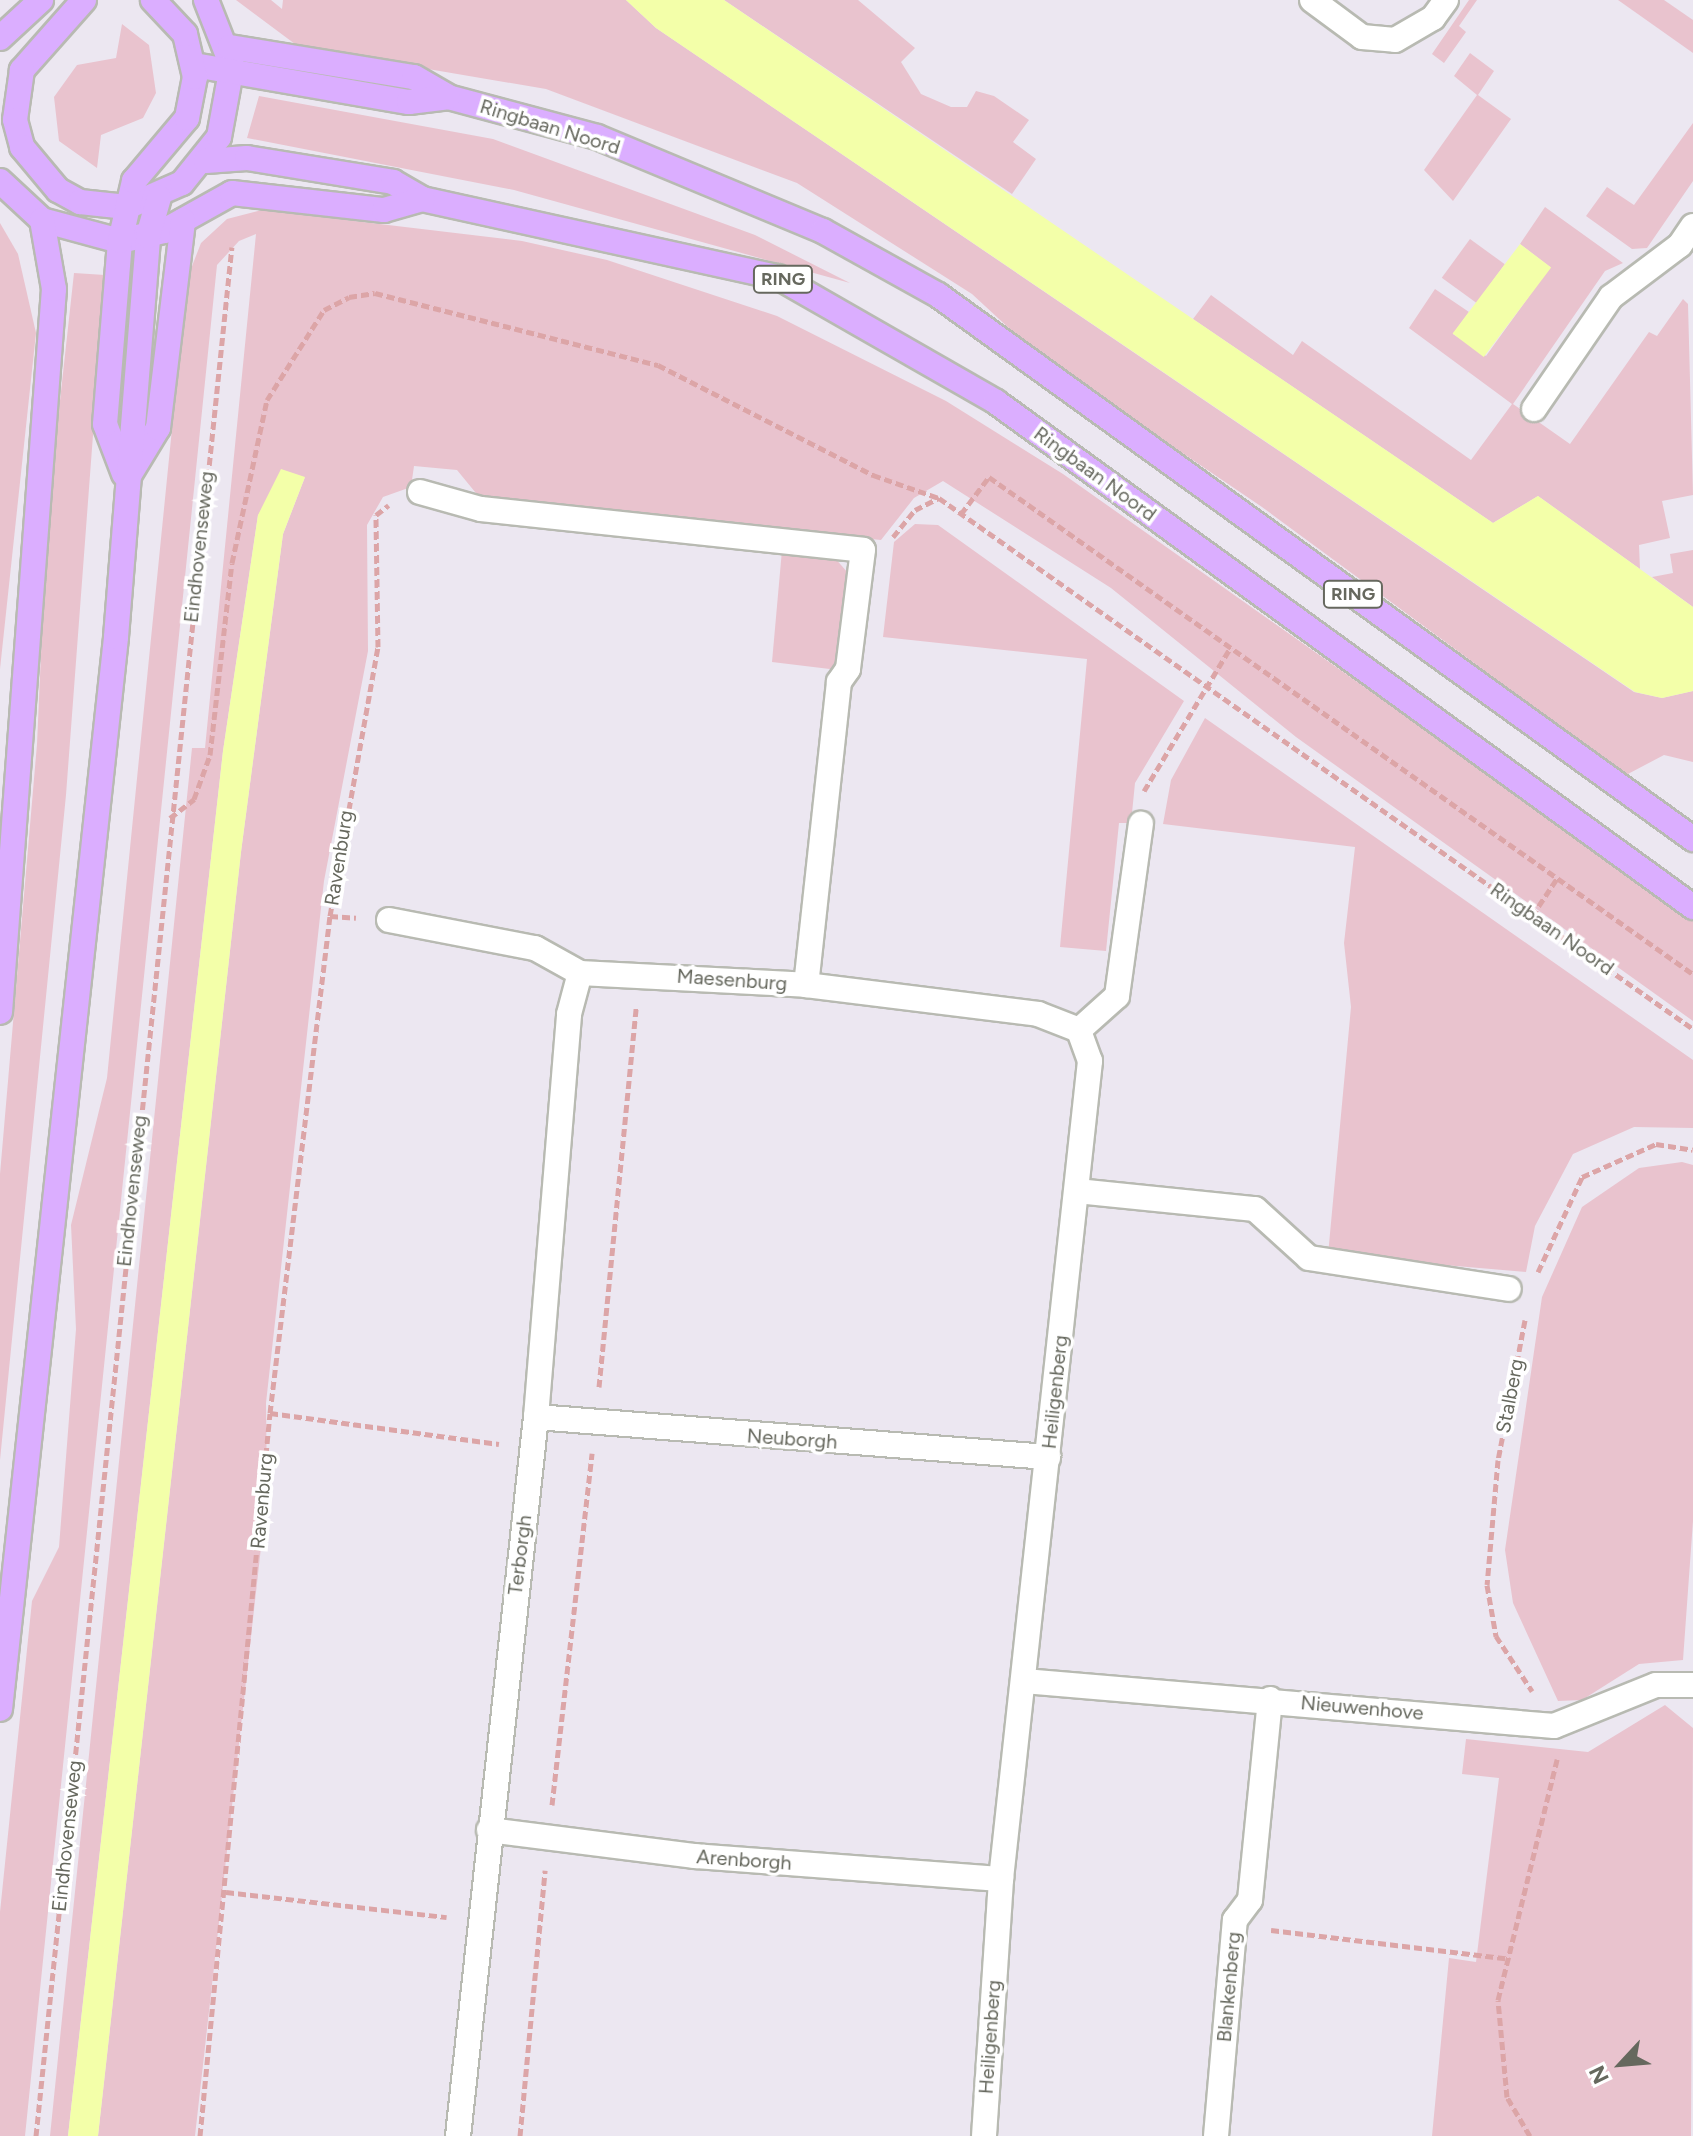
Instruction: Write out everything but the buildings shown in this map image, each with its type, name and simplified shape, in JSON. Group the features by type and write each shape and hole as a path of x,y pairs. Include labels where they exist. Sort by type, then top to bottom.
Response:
{"main road":[{"path":"1,33 41,0"},
{"path":"84,0 22,70 7,119 22,147 58,190 80,202 127,207 159,198 206,161 226,114 232,76 230,47 206,0"},
{"path":"126,480 105,424 120,241 134,181 187,118 194,65 185,34 153,0"},
{"name":"Ringbaan Noord","path":"230,47 414,77 448,97 597,137 823,231 938,295 1693,839"},
{"name":"Ringbaan Noord","path":"194,65 232,76 409,102 448,97"},
{"name":"Ringbaan Noord","path":"206,161 247,158 377,179 422,199 778,277 996,402 1693,907"},
{"path":"0,181 42,220 120,241 148,236 183,221"},
{"name":"Ringbaan Noord","path":"183,221 215,200 250,192 384,210 422,199"},
{"path":"0,1709 116,637 126,480 148,236 159,198"},
{"path":"0,1012 54,289 42,220"},
{"path":"126,480 158,428 183,221"}],"street":[{"path":"1312,0 1362,37 1395,40 1433,18 1446,0"},
{"path":"1534,409 1611,297 1689,245"},
{"path":"420,492 481,509 863,550 848,669 839,682 806,985"},
{"path":"1079,1030 1117,996 1141,824"},
{"name":"Maesenburg","path":"389,920 535,948 580,973 640,973 806,985 1038,1014 1079,1030"},
{"name":"Terborgh","path":"458,2136 479,1920 536,1417 569,1014 580,973"},
{"name":"Heiligenberg","path":"984,2136 1001,1879 1090,1061 1079,1030"},
{"path":"1077,1191 1255,1209 1309,1258 1509,1289"},
{"name":"Neuborgh","path":"536,1417 1048,1457"},
{"name":"Nieuwenhove","path":"1024,1681 1270,1699 1554,1726 1656,1685 1693,1685"},
{"name":"Blankenberg","path":"1216,2136 1235,1920 1250,1900 1270,1699"},
{"name":"Arenborgh","path":"489,1830 1001,1879"}],"path":[{"name":"Eindhovenseweg","path":"36,2136 170,818 232,247"},
{"name":"Ringbaan Noord","path":"170,818 194,799 210,755 232,563 267,400 324,310 349,297 375,293 658,365 873,475 939,498 1693,1029"},
{"path":"961,514 989,477 1693,974"},
{"name":"Ravenburg","path":"200,2136 270,1413 330,916 378,647 376,515 420,492"},
{"path":"863,550 889,542 915,510 939,498"},
{"path":"1141,824 1144,783 1204,683 1231,647"},
{"path":"1532,916 1558,877"},
{"path":"520,2136 548,1838 596,1422 640,973"},
{"path":"1536,1278 1582,1177 1656,1144 1693,1150"},
{"name":"Stalberg","path":"1527,1308 1498,1460 1487,1585 1496,1636 1554,1726"},
{"path":"270,1413 532,1448"},
{"path":"1530,2136 1507,2097 1498,2000 1552,1792 1554,1726"},
{"path":"226,1892 479,1920"},
{"path":"1235,1920 1286,1933 1509,1959"}],"shaded area":[{"path":"236,0 271,0 282,9 283,0 626,0 656,28 1634,692 1662,698 1693,691 1693,762 1664,755 1626,775 1262,507 1038,355 972,294 797,183 546,89 299,47"},
{"path":"626,0 724,0 1493,523 1538,496 1693,607 1693,691 1662,698 1635,692 656,28"},
{"path":"724,0 858,0 915,48 901,62 921,94 951,107 967,107 976,91 994,96 1029,120 1013,142 1036,159 1012,194"},
{"path":"1469,0 1477,0 1459,26 1466,32 1444,63 1432,54"},
{"path":"1618,0 1664,0 1693,20 1693,53"},
{"path":"122,24 149,45 156,93 143,118 101,135 97,168 59,141 54,97 77,65 116,58"},
{"path":"1470,53 1494,71 1478,95 1511,119 1453,201 1424,170 1477,95 1454,76"},
{"path":"259,96 493,139 755,235 850,283 514,190 247,138"},
{"path":"1693,123 1693,181 1647,248 1632,249 1586,216 1607,187 1634,205"},
{"path":"1545,207 1623,263 1605,271 1513,404 1570,444 1649,332 1657,336 1683,299 1688,304 1693,495 1662,501 1670,538 1639,545 1640,569 1538,496 1493,523 1193,319 1211,295 1293,355 1302,341 1471,460 1512,404 1409,328 1435,289 1469,312 1453,334 1486,356 1550,267 1520,244"},
{"path":"262,210 522,241 607,260 777,316 946,401 1063,474 1693,919 1693,1021 1296,737 1111,588 943,481 914,498 881,540 480,498 457,470 414,466 411,487 383,497 367,525 368,651 324,881 266,1403 267,1494 195,2136 98,2136 241,852 283,534 305,477 258,515 223,751 68,2136 50,2136 192,748 205,748 256,234 239,241 217,265 25,2136 0,2136 0,1912 32,1601 59,1547 76,1329 71,1225 107,1078 187,279 201,243 227,219"},
{"path":"0,223 18,254 36,333 0,669"},
{"path":"1470,239 1505,264 1477,303 1442,278"},
{"path":"1520,244 1551,267 1484,357 1453,333"},
{"path":"74,273 105,275 66,795 0,1460 0,1174 37,744 47,519"},
{"path":"281,469 305,477 283,534 241,852 98,2136 68,2136 223,751 258,515"},
{"path":"915,524 938,525 1184,701 1135,783 1131,823 1119,823 1106,951 1060,947 1087,659 883,637 894,542"},
{"path":"782,550 834,557 848,573 838,670 772,662"},
{"path":"1693,550 1693,607 1652,577 1673,573 1670,554"},
{"path":"1205,718 1693,1060 1693,1128 1634,1127 1573,1154 1535,1226 1526,1272 1328,1255 1351,1007 1344,943 1355,847 1163,824 1171,780"},
{"path":"1682,1162 1693,1165 1693,1521 1683,1660 1639,1664 1582,1700 1558,1701 1513,1603 1505,1550 1542,1297 1582,1207 1639,1168"},
{"path":"1665,1705 1693,1728 1691,2136 1432,2136 1449,1958 1476,1962 1499,1778 1462,1774 1466,1739 1588,1752"}]}
